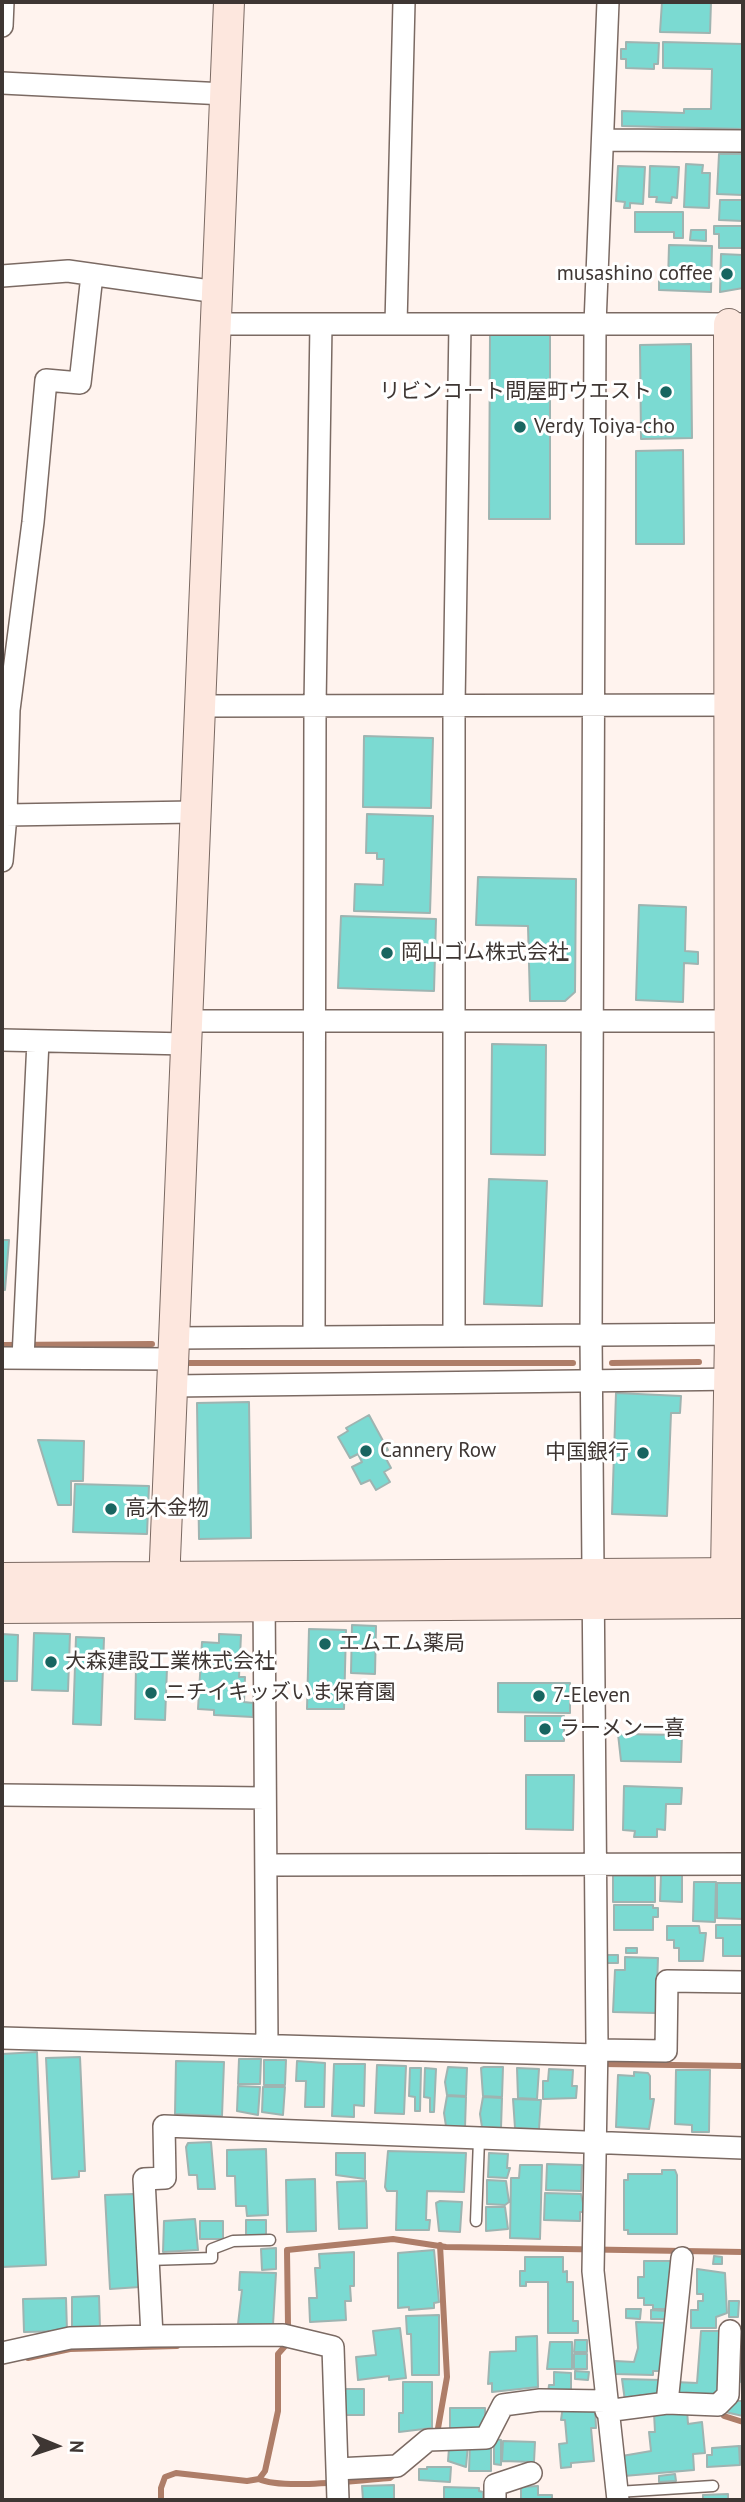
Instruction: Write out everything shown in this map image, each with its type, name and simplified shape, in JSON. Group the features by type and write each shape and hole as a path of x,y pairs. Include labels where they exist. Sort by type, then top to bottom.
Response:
{"street":[{"path":"2,26 3,2"},
{"path":"163,1607 229,2"},
{"path":"396,324 404,2"},
{"path":"608,2 595,324 591,1335 597,2058 594,2250 606,2406 617,2496"},
{"path":"2,83 225,94"},
{"path":"604,139 743,142"},
{"path":"2,276 68,271 217,292"},
{"path":"2,861 6,815 9,642 46,380 80,383 92,275"},
{"path":"2,1578 735,1573 736,324 216,324"},
{"path":"314,1336 315,706 321,324"},
{"path":"454,1335 454,705 460,324"},
{"path":"200,706 736,705"},
{"path":"6,815 194,812"},
{"path":"2,1040 38,1041 188,1032 314,1021 736,1021"},
{"path":"38,1041 18,1350 173,1361 592,1381 736,1379"},
{"path":"173,1361 314,1336 737,1334"},
{"path":"265,1576 267,2045"},
{"path":"2,1608 743,1603"},
{"path":"2,1795 265,1798"},
{"path":"267,1865 743,1864"},
{"path":"2,2038 597,2058 666,2051 667,1981 743,1982"},
{"path":"152,2336 144,2179 164,2178 164,2126 743,2148"},
{"path":"667,2403 682,2258"},
{"path":"2,2353 70,2339 152,2336 289,2336 333,2347 337,2483 397,2466 434,2440 486,2438 503,2405 540,2400 606,2406 718,2404 728,2395 730,2331"},
{"path":"495,2500 495,2485 531,2473"}],"lane":[{"path":"477,2221 479,2139"},
{"path":"148,2260 212,2258 212,2249 233,2241 271,2240"},
{"path":"617,2496 713,2486"}],"building":[{"path":"662,2 711,2 710,33 660,32"},
{"path":"626,42 659,43 658,64 654,64 654,69 626,68 626,59 621,59 621,49 626,49"},
{"path":"663,42 743,44 743,129 622,126 622,111 684,113 684,109 711,109 712,69 663,68"},
{"path":"719,154 743,154 743,195 717,194"},
{"path":"686,164 703,165 702,173 710,173 709,208 684,207"},
{"path":"618,166 645,167 643,204 630,203 630,208 624,208 625,202 616,201"},
{"path":"650,166 679,167 677,198 672,197 671,203 656,202 657,197 649,197"},
{"path":"720,200 743,200 743,221 719,220"},
{"path":"635,212 683,212 683,238 674,238 674,232 635,232"},
{"path":"714,226 743,226 743,248 719,248 719,234 714,234"},
{"path":"691,230 706,230 706,241 690,240"},
{"path":"669,245 712,246 711,292 659,290 659,281 668,281"},
{"path":"721,254 743,255 743,288 720,292"},
{"name":"Verdy Toiya-cho","path":"490,334 550,334 550,519 489,519"},
{"name":"リビンコート問屋町ウエスト","path":"691,344 692,438 641,439 640,345"},
{"path":"683,450 684,544 636,544 636,451"},
{"path":"364,736 433,738 431,808 363,807"},
{"path":"367,814 433,816 430,913 354,911 355,884 383,885 384,859 377,859 377,853 366,853"},
{"path":"478,877 576,879 575,992 565,1001 530,1001 528,926 476,925"},
{"path":"639,905 686,907 685,951 698,952 698,964 684,963 683,1002 636,1000"},
{"path":"341,916 436,919 434,991 338,988"},
{"path":"492,1044 546,1045 545,1155 491,1154"},
{"path":"489,1179 547,1181 542,1306 484,1304"},
{"path":"2,1240 9,1240 5,1290 2,1289"},
{"path":"616,1393 681,1396 680,1413 671,1413 667,1516 612,1514"},
{"path":"249,1402 251,1538 199,1539 197,1403"},
{"name":"Cannery Row","path":"369,1415 388,1450 383,1453 391,1468 384,1472 390,1482 376,1490 370,1480 361,1484 352,1467 362,1462 358,1454 350,1458 338,1437 348,1431 346,1428"},
{"path":"38,1440 84,1441 83,1481 71,1481 71,1505 58,1505"},
{"path":"75,1484 149,1486 147,1534 73,1532"},
{"path":"352,1625 376,1626 375,1674 351,1673"},
{"path":"309,1629 346,1630 344,1709 307,1709"},
{"path":"34,1633 70,1634 68,1691 32,1690"},
{"path":"2,1634 18,1635 17,1681 2,1681"},
{"path":"219,1634 241,1635 239,1677 245,1677 244,1702 253,1703 253,1717 214,1715 214,1710 198,1709 202,1642 219,1643"},
{"path":"76,1637 104,1638 101,1725 73,1724"},
{"path":"136,1667 167,1668 165,1720 135,1719"},
{"path":"498,1683 570,1683 570,1713 498,1712"},
{"name":"ラーメン一喜","path":"525,1716 564,1716 564,1741 525,1741"},
{"path":"618,1734 682,1735 681,1762 621,1761"},
{"path":"526,1775 574,1775 573,1830 526,1829"},
{"path":"624,1786 682,1788 681,1804 666,1804 665,1830 657,1829 657,1837 634,1837 635,1831 623,1830"},
{"path":"613,1875 655,1876 655,1902 613,1902"},
{"path":"661,1875 682,1875 682,1902 660,1901"},
{"path":"694,1882 716,1882 715,1922 693,1921"},
{"path":"717,1883 743,1883 743,1919 717,1918"},
{"path":"614,1905 653,1905 653,1908 658,1908 658,1917 653,1917 653,1930 614,1930"},
{"path":"716,1925 743,1925 743,1956 723,1956 723,1938 716,1938"},
{"path":"667,1926 699,1926 700,1933 706,1933 703,1961 679,1961 679,1948 674,1948 674,1940 667,1940"},
{"path":"626,1948 637,1948 637,1953 626,1953"},
{"path":"607,1955 618,1955 618,1963 607,1963"},
{"path":"625,1957 658,1958 656,2013 613,2012 615,1970 625,1970"},
{"path":"37,2052 46,2265 2,2267 2,2054"},
{"path":"80,2057 85,2171 79,2171 79,2177 52,2179 46,2058"},
{"path":"239,2059 261,2059 260,2084 238,2084"},
{"path":"264,2060 286,2060 285,2085 264,2085"},
{"path":"176,2061 224,2062 222,2116 175,2114"},
{"path":"297,2061 325,2063 324,2107 305,2107 306,2081 296,2081"},
{"path":"334,2064 365,2064 364,2106 354,2105 354,2117 332,2116"},
{"path":"377,2065 406,2066 404,2114 375,2113"},
{"path":"448,2067 467,2068 466,2096 447,2095 445,2082"},
{"path":"503,2067 502,2097 483,2096 481,2068"},
{"path":"410,2068 421,2068 420,2111 415,2111 415,2097 409,2096"},
{"path":"425,2068 436,2069 434,2112 430,2112 430,2098 424,2097"},
{"path":"517,2068 539,2069 537,2099 518,2098"},
{"path":"549,2069 573,2070 572,2086 577,2086 576,2098 543,2099 543,2081 548,2081"},
{"path":"676,2070 710,2070 709,2132 692,2132 692,2125 675,2124"},
{"path":"634,2072 648,2073 650,2076 650,2099 654,2099 649,2129 616,2127 618,2075 634,2076"},
{"path":"238,2086 260,2087 258,2115 237,2111"},
{"path":"263,2087 285,2087 283,2115 262,2112"},
{"path":"447,2096 466,2097 465,2127 446,2126 444,2113"},
{"path":"483,2097 502,2098 501,2128 482,2127 480,2114"},
{"path":"513,2099 541,2100 539,2129 515,2128"},
{"path":"211,2142 215,2189 198,2189 197,2175 189,2175 186,2147 188,2143"},
{"path":"266,2149 268,2215 247,2216 246,2206 236,2206 235,2176 227,2176 227,2150"},
{"path":"388,2151 466,2153 464,2192 427,2191 426,2220 430,2220 429,2230 396,2230 397,2191 387,2191 385,2187"},
{"path":"336,2153 365,2153 365,2179 336,2175"},
{"path":"489,2153 508,2154 507,2168 510,2168 507,2178 488,2177"},
{"path":"547,2164 582,2165 581,2191 546,2190"},
{"path":"520,2165 542,2165 540,2239 510,2238 511,2178 519,2178"},
{"path":"662,2170 675,2170 677,2175 677,2234 628,2234 628,2230 624,2230 624,2180 628,2180 628,2174 662,2174"},
{"path":"315,2179 316,2231 287,2232 286,2180"},
{"path":"487,2180 506,2181 509,2202 505,2205 487,2204"},
{"path":"366,2181 367,2228 339,2229 337,2182"},
{"path":"545,2193 581,2194 585,2212 580,2212 580,2221 544,2220"},
{"path":"134,2194 140,2287 110,2289 105,2195"},
{"path":"462,2202 460,2232 439,2231 436,2203"},
{"path":"486,2207 505,2207 508,2229 486,2231"},
{"path":"195,2219 198,2250 163,2252 164,2221"},
{"path":"246,2220 266,2220 266,2236 246,2237"},
{"path":"200,2221 223,2221 223,2239 200,2239"},
{"path":"276,2248 276,2269 262,2270 261,2249"},
{"path":"434,2250 439,2302 434,2303 434,2308 398,2308 398,2253"},
{"path":"354,2252 354,2286 350,2286 351,2301 345,2301 346,2320 310,2322 309,2298 317,2298 315,2268 320,2268 319,2254"},
{"path":"714,2256 722,2257 722,2264 713,2264"},
{"path":"525,2257 563,2257 563,2272 567,2271 567,2282 573,2282 573,2321 578,2321 578,2333 548,2333 548,2282 526,2282 526,2286 520,2286 520,2271 525,2271"},
{"path":"644,2261 674,2261 670,2309 653,2309 653,2305 644,2305 644,2298 638,2298 638,2277 644,2277"},
{"path":"697,2269 725,2273 727,2313 716,2317 716,2328 691,2328 691,2310 698,2310 698,2301 703,2301 703,2294 697,2294"},
{"path":"240,2272 276,2273 273,2325 238,2324 242,2290 239,2290"},
{"path":"99,2296 100,2328 72,2328 72,2297"},
{"path":"66,2298 67,2331 24,2332 23,2299"},
{"path":"729,2301 739,2301 738,2317 729,2317"},
{"path":"626,2309 641,2309 640,2319 626,2318"},
{"path":"651,2310 667,2311 666,2319 651,2319"},
{"path":"439,2315 439,2375 412,2375 411,2334 407,2334 406,2316"},
{"path":"636,2322 669,2323 666,2371 653,2371 653,2375 615,2374 615,2361 634,2362 638,2348"},
{"path":"400,2328 406,2378 389,2380 389,2376 358,2380 356,2357 376,2355 373,2331"},
{"path":"701,2331 725,2331 717,2397 674,2396 675,2382 697,2383"},
{"path":"537,2336 538,2387 492,2392 492,2383 488,2384 490,2352 516,2351 516,2337"},
{"path":"575,2340 587,2340 587,2352 574,2352"},
{"path":"550,2342 572,2342 572,2369 547,2369"},
{"path":"743,2352 741,2382 740,2364 737,2364 739,2353"},
{"path":"574,2354 587,2354 587,2369 574,2369"},
{"path":"575,2371 589,2372 588,2380 575,2379"},
{"path":"554,2372 571,2373 571,2394 548,2393 549,2385 554,2385"},
{"path":"622,2379 661,2380 661,2395 640,2395 640,2402 625,2401"},
{"path":"403,2382 432,2382 432,2428 399,2432 399,2413 403,2413"},
{"path":"341,2389 364,2389 364,2415 344,2415"},
{"path":"730,2401 743,2401 743,2416 725,2412"},
{"path":"563,2406 595,2406 596,2428 591,2428 594,2461 571,2463 571,2467 561,2468 559,2444 567,2443 565,2420 561,2420"},
{"path":"450,2408 485,2408 485,2432 450,2431"},
{"path":"687,2410 688,2424 702,2422 705,2453 693,2454 694,2470 624,2476 622,2456 651,2451 649,2432 655,2432 654,2413"},
{"path":"494,2439 501,2440 501,2465 494,2464"},
{"path":"503,2441 535,2442 534,2462 502,2461"},
{"path":"468,2444 466,2467 448,2461 449,2448"},
{"path":"470,2444 491,2444 491,2471 469,2471"},
{"path":"739,2446 740,2465 707,2467 707,2455 712,2455 712,2448"},
{"path":"740,2446 743,2446 743,2464 740,2464"},
{"path":"451,2467 450,2482 419,2480 419,2469"},
{"path":"675,2474 676,2481 659,2482 659,2476"},
{"path":"394,2485 394,2500 363,2500 362,2486"},
{"path":"538,2486 538,2495 552,2495 552,2500 521,2500 521,2487"},
{"path":"444,2487 479,2488 479,2491 483,2492 483,2500 444,2500"},
{"path":"728,2494 728,2500 703,2500 703,2495"}],"waterway":[{"path":"2,1345 152,1344"},
{"path":"612,1363 699,1362"},
{"path":"187,1363 573,1363"},
{"path":"602,2064 743,2066"},
{"path":"161,2500 165,2477 176,2473 247,2481 259,2479 265,2471 278,2411 278,2354 286,2345 288,2325 287,2250 393,2239 446,2247 743,2252"},
{"path":"437,2434 447,2377 440,2245"},
{"path":"28,2358 70,2349 177,2346"},
{"path":"724,2416 743,2422"},
{"path":"259,2479 285,2484 322,2483 390,2478 396,2473"}],"place":[{"name":"musashino coffee","path":"727,274"},
{"name":"リビンコート問屋町ウエスト","path":"666,392"},
{"name":"Verdy Toiya-cho","path":"520,427"},
{"name":"岡山ゴム株式会社","path":"387,953"},
{"name":"Cannery Row","path":"366,1451"},
{"name":"中国銀行","path":"643,1453"},
{"name":"高木金物","path":"111,1509"},
{"name":"エムエム薬局","path":"325,1644"},
{"name":"大森建設工業株式会社","path":"51,1662"},
{"name":"ニチイキッズいま保育園","path":"151,1693"},
{"name":"7-Eleven","path":"539,1696"},
{"name":"ラーメン一喜","path":"545,1729"}]}
